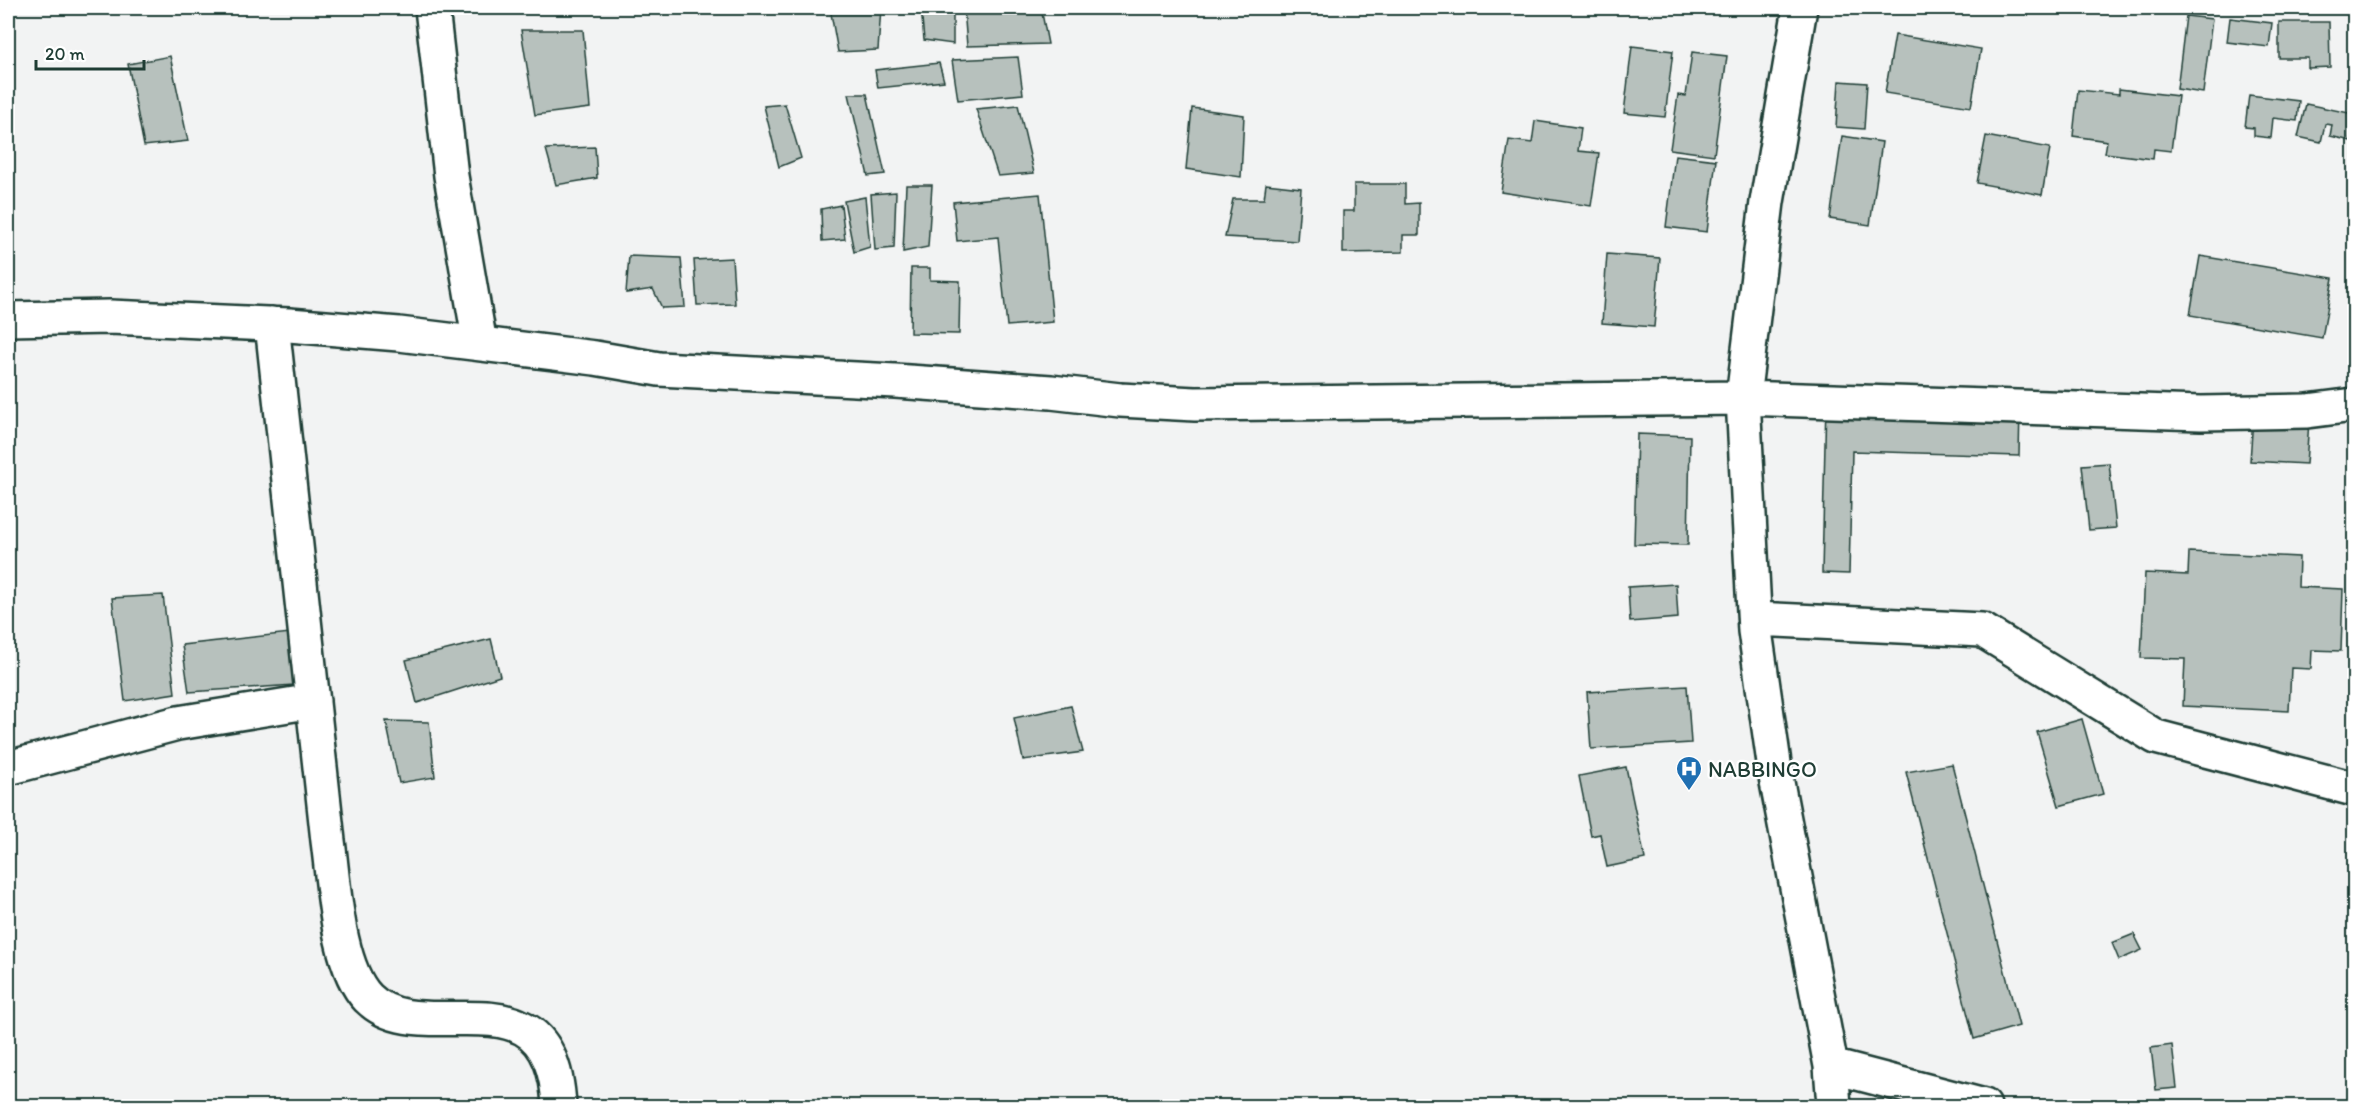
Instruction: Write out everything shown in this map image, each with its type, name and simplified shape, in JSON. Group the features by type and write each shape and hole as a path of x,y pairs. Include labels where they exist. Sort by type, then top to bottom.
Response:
{"street":[{"path":"432,8 451,176 480,344"},
{"path":"1800,8 1767,202 1743,398 1755,619 1776,777 1831,1066 1834,1107"},
{"path":"8,319 110,317 273,324 399,334 595,358 659,369 895,381 1185,404 1743,398 2201,413 2307,411 2355,405"},
{"path":"273,324 313,702 339,923 347,958 366,996 386,1012 398,1016 483,1018 513,1023 532,1036 544,1051 554,1074 559,1107"},
{"path":"1755,619 1982,630 2156,737 2355,789"},
{"path":"8,768 178,723 313,702"},
{"path":"1831,1066 1984,1107"}],"building":[{"path":"830,8 881,8 878,50 838,52"},
{"path":"921,8 953,8 953,44 924,40"},
{"path":"964,8 1041,8 1048,44 967,46"},
{"path":"2186,16 2212,19 2203,93 2177,89"},
{"path":"2230,18 2272,23 2269,47 2227,42"},
{"path":"2279,22 2329,22 2330,67 2308,68 2308,58 2279,58"},
{"path":"521,30 583,30 590,108 535,115"},
{"path":"1895,35 1981,49 1971,107 1885,93"},
{"path":"1632,46 1673,51 1665,117 1624,113"},
{"path":"1692,52 1727,56 1714,155 1670,149 1678,95 1686,96"},
{"path":"170,56 188,141 144,146 128,64"},
{"path":"1018,57 1023,94 958,100 952,60"},
{"path":"939,63 944,81 878,88 875,70"},
{"path":"1839,81 1867,83 1864,129 1836,127"},
{"path":"2119,89 2178,96 2171,151 2154,149 2153,159 2105,153 2107,141 2073,136 2078,90 2119,94"},
{"path":"849,94 867,94 885,174 868,176"},
{"path":"2249,95 2299,101 2297,121 2273,118 2271,138 2254,136 2254,128 2245,127"},
{"path":"785,104 801,158 779,167 764,106"},
{"path":"2306,104 2354,114 2351,141 2330,136 2332,125 2325,124 2321,142 2298,137"},
{"path":"1018,105 1034,173 998,176 976,109"},
{"path":"1192,108 1244,115 1241,177 1186,169"},
{"path":"1535,121 1581,128 1578,151 1599,153 1591,206 1501,192 1509,140 1532,143"},
{"path":"1842,136 1882,142 1870,225 1830,219"},
{"path":"1986,136 2050,148 2042,195 1977,183"},
{"path":"595,147 597,178 556,185 546,149"},
{"path":"1675,155 1716,160 1707,232 1666,227"},
{"path":"1266,184 1301,188 1297,241 1225,237 1233,199 1264,199"},
{"path":"1354,184 1405,184 1405,204 1419,203 1419,235 1403,235 1403,252 1343,253 1343,211 1354,211"},
{"path":"906,185 932,185 928,247 903,252"},
{"path":"896,192 894,248 875,250 871,194"},
{"path":"1040,194 1053,322 1007,326 998,237 957,241 953,202"},
{"path":"865,197 870,247 854,252 844,201"},
{"path":"841,205 845,239 822,241 821,209"},
{"path":"1607,254 1660,258 1654,327 1602,323"},
{"path":"629,256 681,258 685,307 662,308 653,289 626,293"},
{"path":"2200,256 2333,278 2322,338 2190,315"},
{"path":"732,258 735,304 697,305 694,260"},
{"path":"911,268 930,268 930,280 960,281 959,334 910,333"},
{"path":"1826,401 2020,407 2019,456 1852,451 1849,574 1822,573"},
{"path":"2253,418 2309,421 2306,464 2250,461"},
{"path":"1637,434 1690,436 1688,545 1634,544"},
{"path":"2109,463 2116,528 2089,530 2082,465"},
{"path":"2189,552 2299,557 2298,587 2343,589 2341,651 2312,650 2311,669 2291,668 2289,711 2183,706 2185,659 2141,658 2145,573 2188,575"},
{"path":"1676,584 1678,618 1630,622 1628,587"},
{"path":"163,595 175,693 125,701 112,598"},
{"path":"290,633 294,685 189,692 182,645"},
{"path":"491,639 500,676 417,703 406,660"},
{"path":"1687,686 1691,743 1591,749 1587,692"},
{"path":"1071,706 1083,752 1023,760 1014,718"},
{"path":"2082,719 2103,794 2059,806 2037,732"},
{"path":"386,721 429,722 435,777 399,783"},
{"path":"1952,764 2019,1026 1974,1039 1906,772"},
{"path":"1626,767 1645,859 1607,867 1600,834 1591,836 1579,776"},
{"path":"2134,934 2142,950 2119,960 2112,943"},
{"path":"2172,1045 2177,1088 2156,1090 2151,1048"}],"place":[{"name":"NABBINGO","path":"1689,792"}]}
